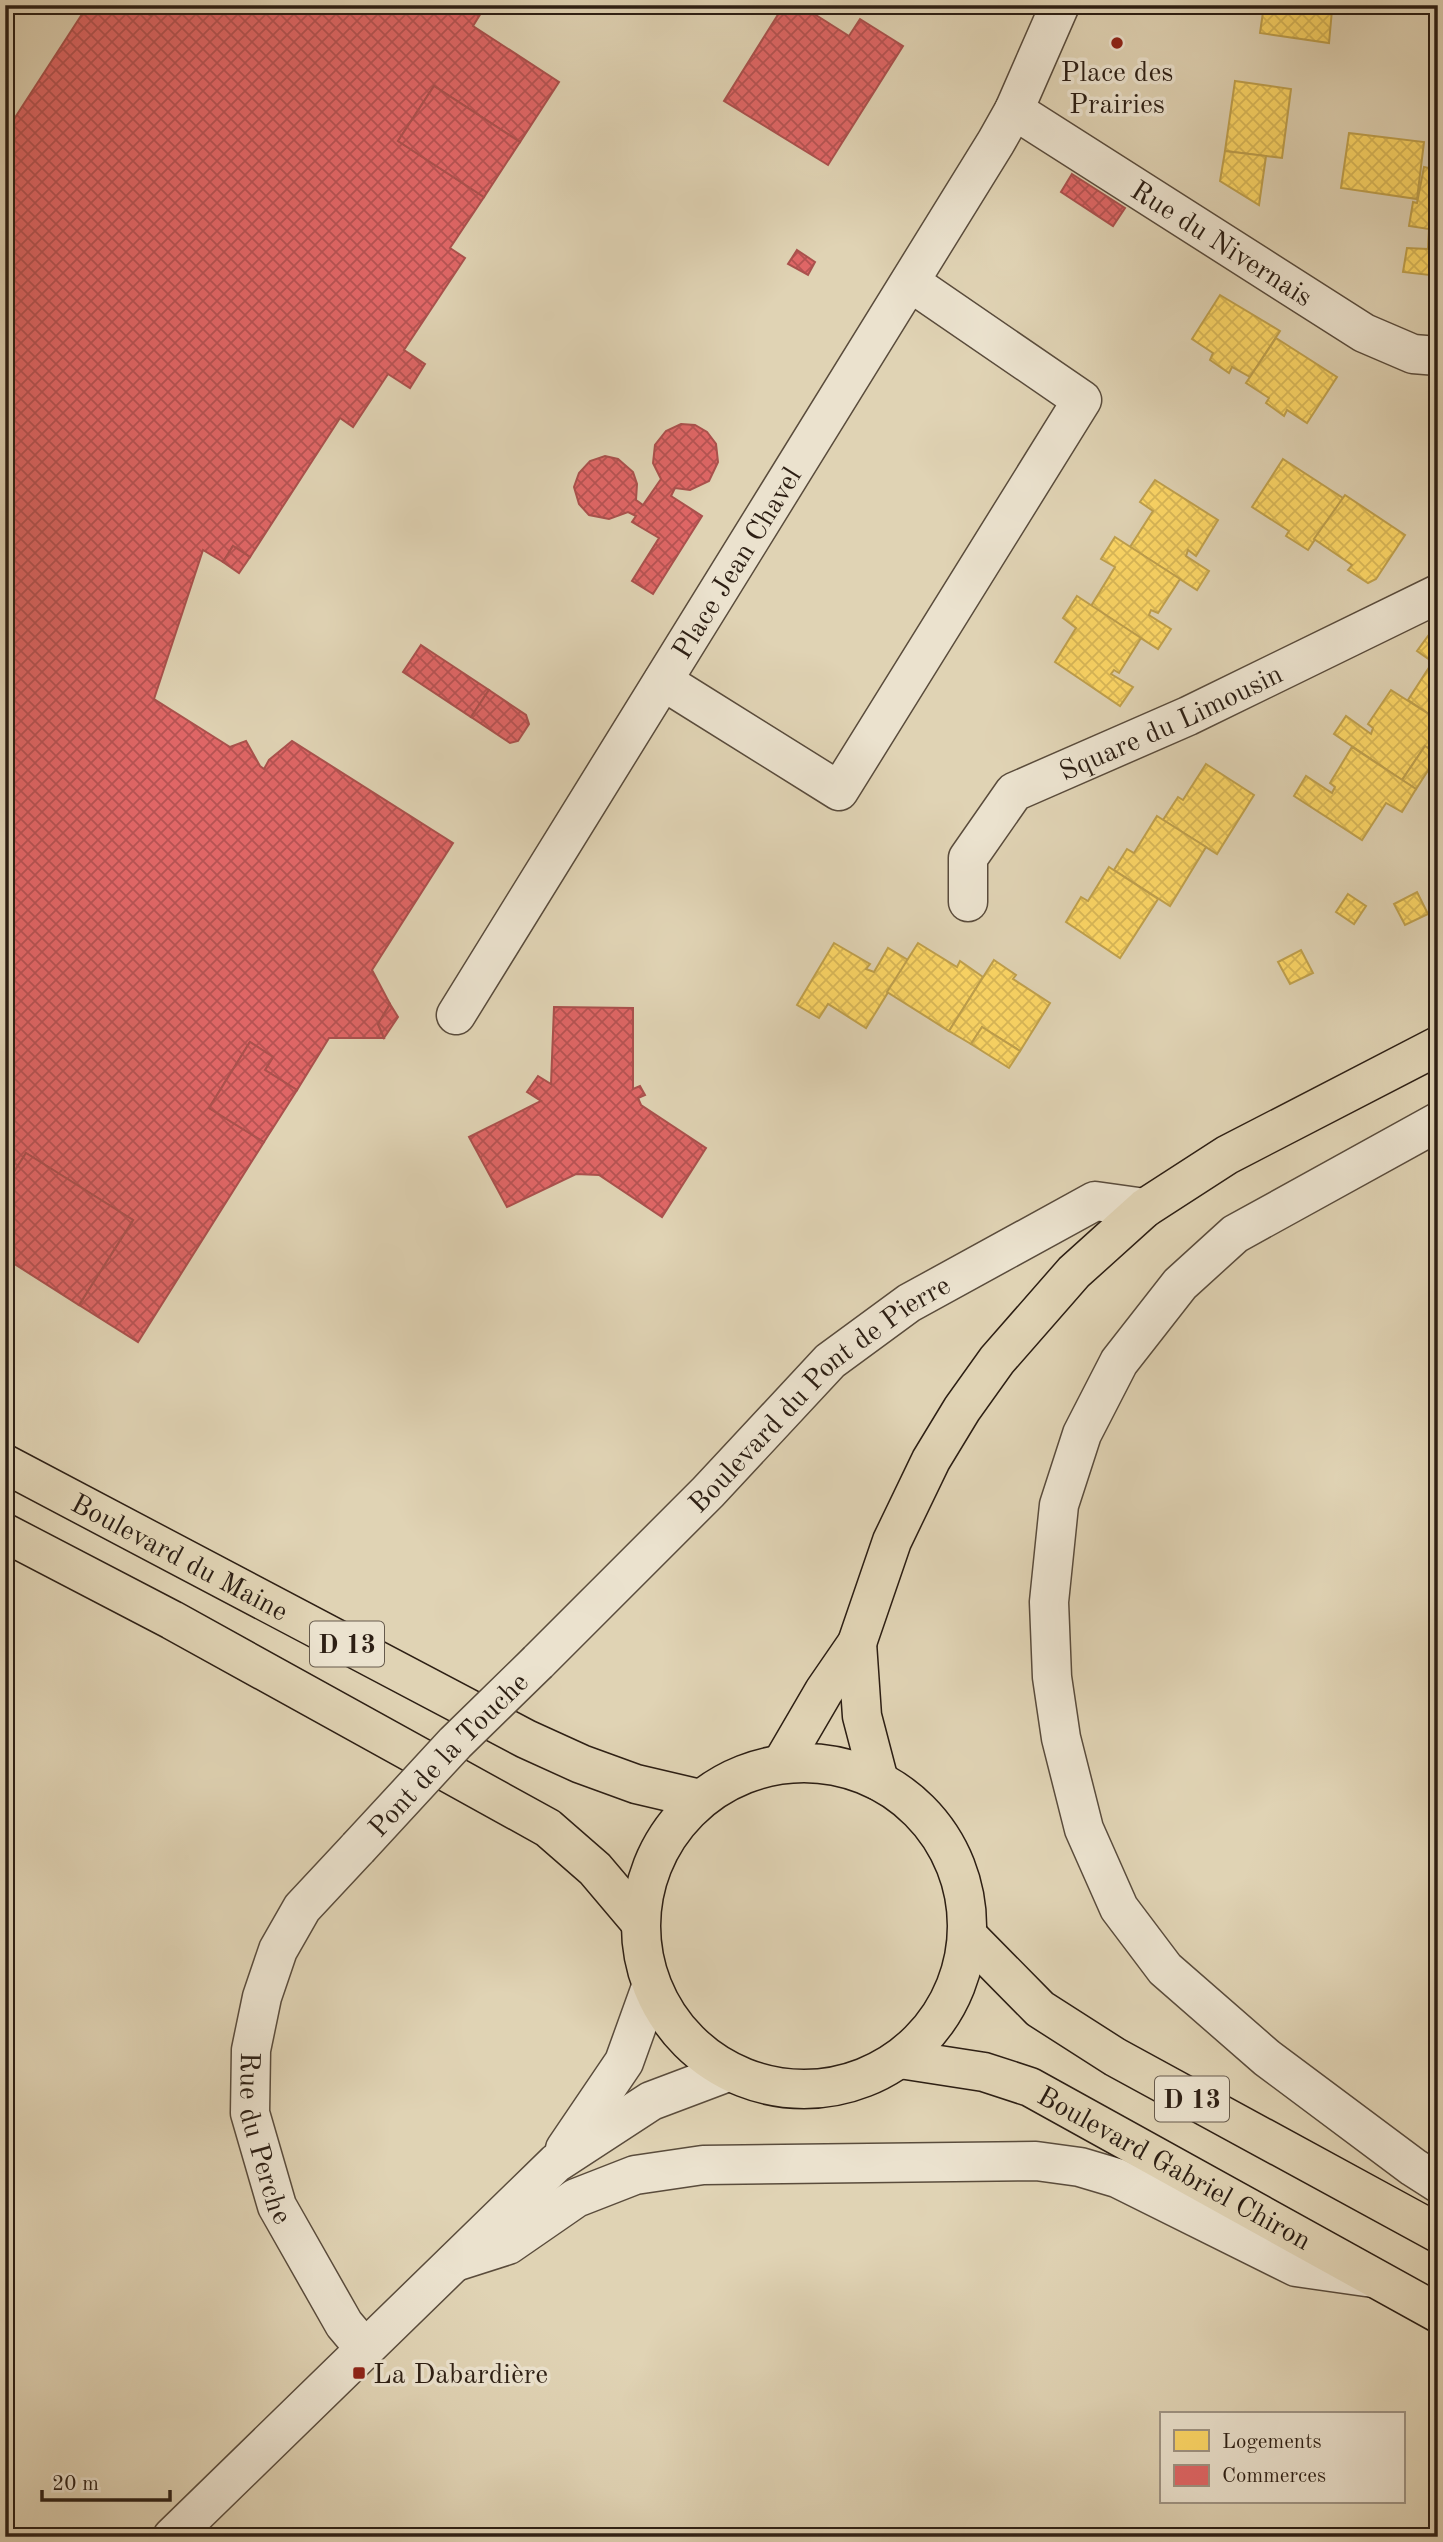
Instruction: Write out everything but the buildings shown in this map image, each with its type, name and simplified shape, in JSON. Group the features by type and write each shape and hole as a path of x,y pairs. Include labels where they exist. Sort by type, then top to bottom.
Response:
{"main road":[{"path":"782,1763 824,1691 857,1643 892,1541 931,1460 962,1409 997,1360 1074,1272 1145,1208 1227,1155 1438,1046"},
{"name":"Boulevard du Maine","path":"5,1464 526,1739 581,1765 636,1784 700,1799"},
{"name":"D 13","path":"5,1533 208,1640 548,1828 595,1869 639,1921"},
{"path":"857,1643 862,1716 878,1780"},
{"path":"782,1763 832,1765 878,1780 917,1807 946,1844 964,1889 968,1936 962,1971 948,2006 928,2035 900,2059 860,2081 816,2090 771,2087 728,2072 696,2050 670,2021 651,1987 642,1955 639,1921 647,1875 668,1833 700,1799 725,1782 752,1770 782,1763"},
{"name":"D 13","path":"968,1936 1040,2009 1115,2056 1438,2233"},
{"name":"Boulevard Gabriel Chiron","path":"900,2059 985,2072 1030,2087 1438,2313"}],"street":[{"name":"Place Jean Chavel","path":"456,1015 1014,110 1060,5"},
{"name":"Rue du Nivernais","path":"1014,110 1364,333 1413,354 1438,356"},
{"path":"663,681 839,791 1082,400 909,282"},
{"name":"Square du Limousin","path":"968,902 968,858 1014,792 1188,716 1438,594"},
{"path":"1438,1122 1235,1234 1180,1284 1119,1362 1082,1434 1059,1505 1049,1602 1052,1676 1061,1738 1084,1829 1119,1908 1165,1969 1267,2058 1438,2183"},
{"name":"Boulevard du Pont de Pierre","path":"538,1662 708,1492 830,1361 908,1303 1095,1201 1145,1208"},
{"name":"Pont de la Touche","path":"358,1848 455,1743 538,1662"},
{"name":"Rue du Perche","path":"358,1848 302,1908 278,1950 262,1997 251,2050 250,2113 277,2206 344,2324 365,2348"},
{"path":"556,2163 624,2062 651,1987"},
{"path":"172,2537 556,2163 651,2101 728,2072"},
{"path":"455,2262 508,2245 576,2198 635,2175 703,2165 1036,2161 1080,2167 1117,2178 1296,2267 1373,2278"}],"place":[{"name":"Place des Prairies","path":"1117,43"},
{"name":"La Dabardière","path":"359,2373"}]}
